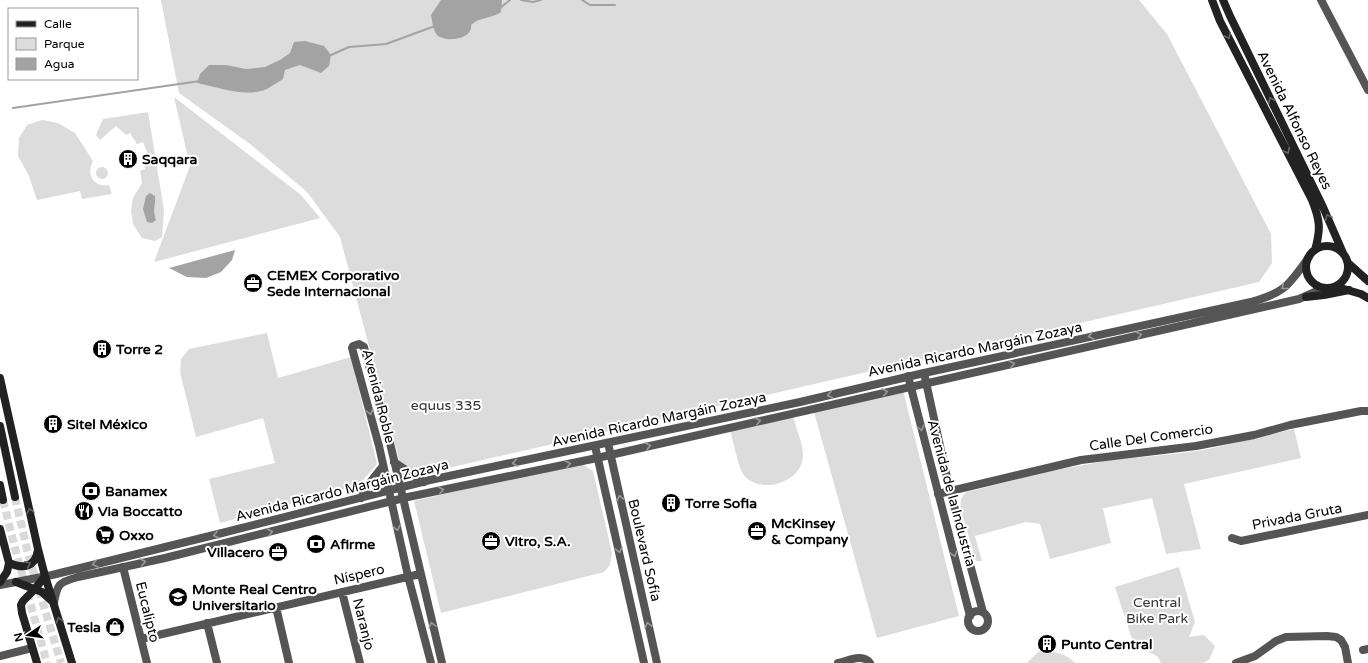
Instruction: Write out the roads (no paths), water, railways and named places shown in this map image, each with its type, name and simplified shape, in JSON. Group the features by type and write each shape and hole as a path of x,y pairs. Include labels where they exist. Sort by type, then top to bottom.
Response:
{"main road":[{"name":"Avenida Alfonso Reyes","path":"1212,0 1220,21 1318,214 1320,225 1319,237 1315,250"},
{"name":"Avenida Alfonso Reyes","path":"1223,0 1326,212 1342,253"},
{"path":"1368,281 1348,263 1342,253 1335,248 1328,246 1321,247 1315,250 1308,257 1306,265 1307,273 1310,280 1316,286 1349,290 1368,298"},
{"path":"1333,288 1339,285 1347,275 1348,263"},
{"path":"1306,297 1349,290"},
{"path":"0,378 38,549 72,663"},
{"path":"0,426 15,497"},
{"path":"0,485 3,500"},
{"path":"0,529 9,563 7,572 0,582"},
{"path":"9,563 21,567 27,566 35,559 38,549"},
{"path":"37,663 21,609 23,601 45,576"},
{"path":"16,582 35,589 48,597 54,603"}],"street":[{"path":"1321,0 1368,90"},
{"name":"Avenida Ricardo Margáin Zozaya","path":"0,585 45,576 424,482 800,402 908,376 1264,299 1284,289 1308,257"},
{"name":"Avenida Ricardo Margáin Zozaya","path":"54,603 58,586 65,580 165,558 402,498 597,458 1306,297 1324,288"},
{"name":"Avenida Roble","path":"431,663 408,576 389,490 366,398 352,348 359,344 364,347 377,395 442,663"},
{"name":"Avenida de la Industria","path":"924,373 950,490 983,612"},
{"name":"Avenida de la Industria","path":"908,376 970,616"},
{"path":"366,398 377,395"},
{"name":"Calle Del Comercio","path":"938,494 1086,459 1196,446 1254,435 1361,411 1368,412"},
{"name":"Boulevard Sofía","path":"608,443 657,663"},
{"name":"Boulevard Sofía","path":"595,446 644,663"},
{"path":"394,462 424,482"},
{"path":"361,498 368,485 383,466"},
{"name":"Privada Gruta","path":"1232,538 1241,541 1368,516"},
{"name":"Eucalipto","path":"123,567 147,663"},
{"name":"Níspero","path":"141,638 420,574"},
{"name":"Naranjo","path":"342,592 360,663"},
{"path":"276,607 289,663"},
{"path":"976,611 983,612 987,616 988,622 981,630 974,629 969,623 970,616 976,611"},
{"path":"207,623 217,663"},
{"path":"1236,663 1255,656 1276,641 1286,637 1327,636 1336,637 1342,640 1348,663"},
{"path":"0,656 32,648"},
{"path":"838,663 863,657 868,659 870,663"}],"water":[{"path":"441,0 502,0 501,12 474,22 471,25 468,34 464,37 452,39 442,38 436,34 431,15"},
{"path":"305,41 324,46 331,55 329,66 321,73 300,65 285,70 283,79 267,89 250,92 232,91 197,83 200,74 209,65 226,65 246,69 265,67 280,60 290,53 294,42"},
{"path":"150,193 155,196 154,213 156,220 152,223 147,222 143,209 146,196"},
{"path":"235,250 232,260 221,272 206,278 187,277 169,268"}],"waterway":[{"path":"500,8 510,0"},
{"path":"521,0 533,2 541,0"},
{"path":"582,0 590,5 615,5"},
{"path":"328,55 349,47 386,44 435,26"},
{"path":"13,108 200,81"}],"tunnel":[{"path":"15,497 28,554 61,663"},
{"path":"3,500 47,663"}],"place":[{"name":"Saqqara","path":"128,159"},
{"name":"CEMEX Corporativo Sede Internacional","path":"253,283"},
{"name":"Torre 2","path":"102,349"},
{"name":"Sitel México","path":"53,424"},
{"name":"Banamex","path":"91,491"},
{"name":"Torre Sofia","path":"671,503"},
{"name":"Via Boccatto","path":"84,511"},
{"name":"McKinsey & Company","path":"757,531"},
{"name":"Oxxo","path":"105,535"},
{"name":"Vitro, S.A.","path":"491,541"},
{"name":"Afirme","path":"316,544"},
{"name":"Villacero","path":"278,552"},
{"name":"Monte Real Centro Universitario","path":"178,597"},
{"name":"Tesla","path":"115,627"},
{"name":"Punto Central","path":"1047,644"}],"park label":[{"name":"equus 335","path":"446,405"},
{"name":"Central Bike Park","path":"1157,610"}]}
